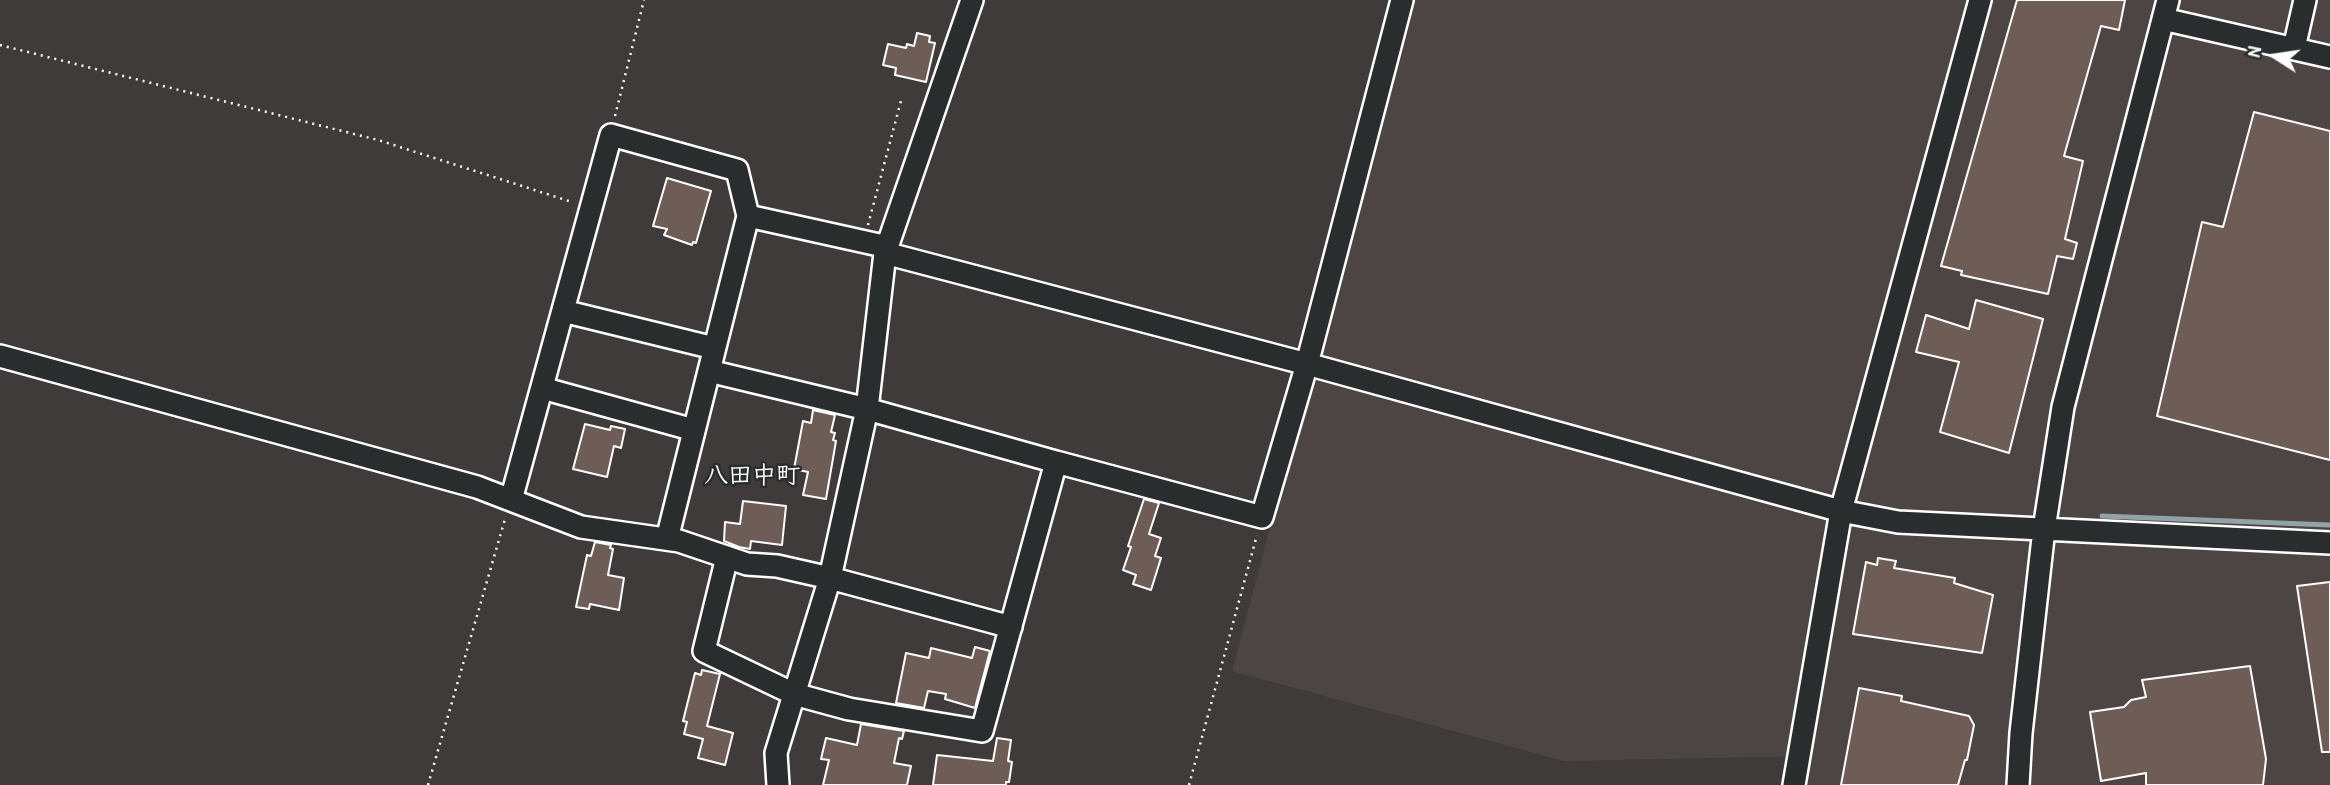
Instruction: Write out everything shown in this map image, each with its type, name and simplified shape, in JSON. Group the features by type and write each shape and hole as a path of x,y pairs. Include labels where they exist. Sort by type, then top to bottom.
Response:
{"street":[{"path":"778,785 776,753 830,578 867,409 886,250 972,0"},
{"path":"709,371 867,409 1262,517 1307,365 1402,0"},
{"path":"1794,785 1841,511 1980,0"},
{"path":"2294,48 2305,0"},
{"path":"2018,785 2021,733 2044,529 2063,407 2165,10 2330,57"},
{"path":"511,500 611,135 737,170 748,216 667,539"},
{"path":"748,216 864,242 1841,511 1898,522 2330,543"},
{"path":"563,311 714,348"},
{"path":"0,356 477,487 581,527 679,541 747,564 778,566 830,578 1011,627"},
{"path":"542,388 694,430"},
{"path":"727,557 704,651 794,694 849,709 982,731 1056,462"}],"path":[{"path":"611,135 644,0"},
{"path":"0,45 379,140 592,208"},
{"path":"864,242 902,97"},
{"path":"428,785 511,500"},
{"path":"1189,785 1262,517"}],"shaded area":[{"path":"1410,0 2330,0 2330,785 1804,785 1809,756 1564,761 1232,671"}],"building":[{"path":"2017,0 2125,0 2119,30 2101,26 2064,156 2083,161 2065,239 2077,243 2073,259 2057,256 2048,294 1961,275 1962,271 1941,266"},
{"path":"917,33 930,36 929,42 935,43 926,82 895,75 896,68 883,65 888,44 906,48 907,44 914,46"},
{"path":"2254,112 2330,131 2330,460 2157,416 2202,222 2223,227"},
{"path":"667,178 711,191 696,243 693,242 692,245 664,235 667,229 653,226"},
{"path":"1976,300 2043,319 2009,453 1940,432 1959,362 1916,352 1926,315 1969,329"},
{"path":"813,410 835,415 831,432 835,433 833,440 836,441 826,499 803,495 808,472 794,469 803,421 811,423"},
{"path":"585,424 610,430 611,426 625,429 621,448 614,446 607,477 573,469"},
{"path":"1144,499 1159,503 1149,534 1161,538 1155,556 1161,558 1151,590 1133,584 1136,575 1123,570"},
{"path":"743,501 786,506 782,545 751,541 750,549 724,541 725,522 740,524"},
{"path":"595,542 611,545 610,548 613,549 608,575 624,578 619,610 590,604 589,609 576,607 587,555 591,556"},
{"path":"1878,558 1896,561 1894,568 1955,578 1954,583 1993,595 1982,653 1853,634 1866,562 1877,565"},
{"path":"2330,582 2330,752 2322,752 2297,586"},
{"path":"975,647 990,651 975,708 945,699 946,694 928,691 924,708 896,703 906,653 929,658 931,648 972,658"},
{"path":"2250,666 2266,759 2263,785 2146,785 2146,773 2101,781 2090,712 2124,707 2131,700 2146,697 2142,680"},
{"path":"702,670 720,674 707,726 733,733 725,765 698,758 703,739 684,734 687,722 683,721 695,673 701,675"},
{"path":"1859,688 1902,696 1901,701 1969,716 1974,725 1967,760 1958,785 1841,785"},
{"path":"861,724 904,731 902,739 899,738 894,763 911,766 907,785 823,785 829,760 821,759 826,738 857,745"},
{"path":"997,738 1011,740 1008,761 1012,762 1009,782 1006,782 1006,785 933,785 937,755 993,761"}],"waterway":[{"path":"2102,516 2330,525"}],"district":[{"name":"八田中町","path":"752,477"}]}
